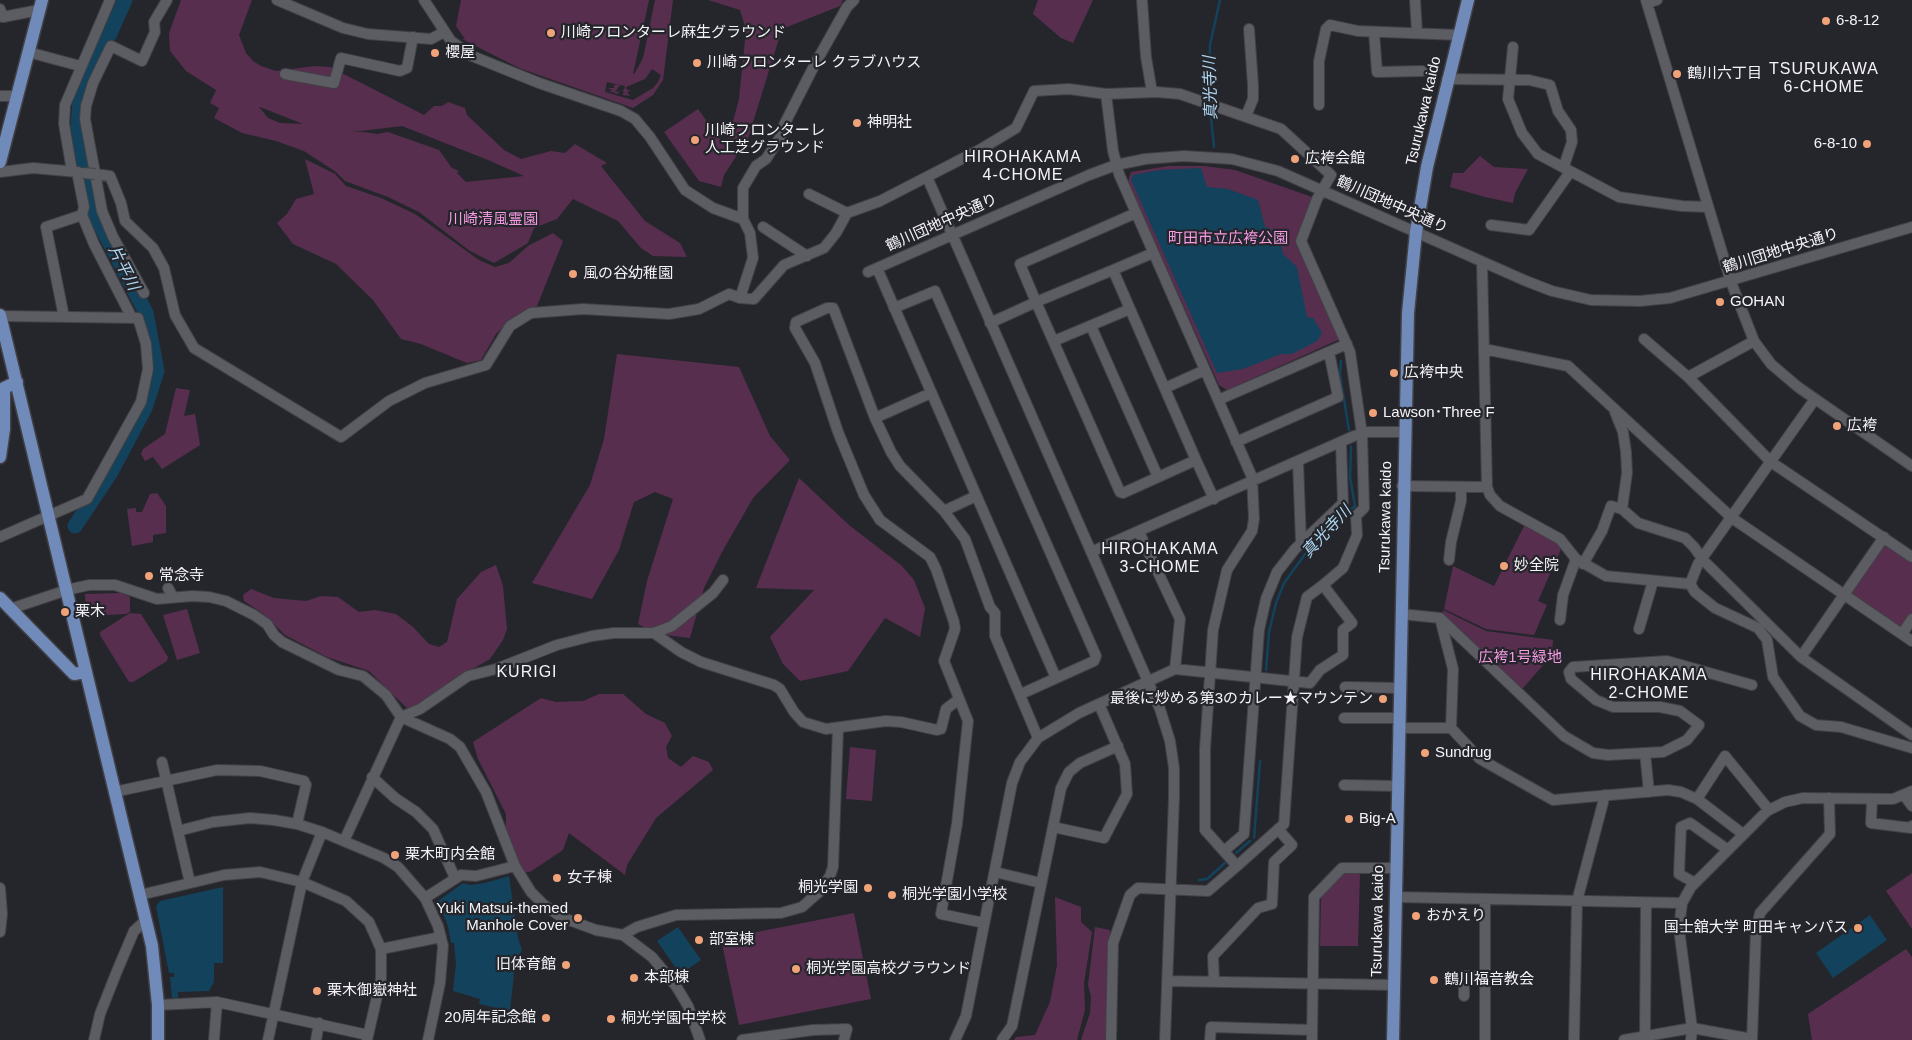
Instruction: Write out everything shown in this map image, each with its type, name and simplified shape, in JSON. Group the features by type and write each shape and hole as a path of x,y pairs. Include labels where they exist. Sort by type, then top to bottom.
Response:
{"main road":[{"name":"Tsurukawa kaido","path":"1392,1040 1402,486 1408,313 1416,232 1427,167 1468,0"},
{"path":"0,162 41,5"},
{"path":"0,315 152,946 158,1005 158,1040"},
{"path":"0,457 4,429 2,388 16,382"},
{"path":"0,598 74,674 85,672"}],"street":[{"path":"110,0 80,66 65,105 64,124 84,207 82,215 94,244 132,318"},
{"path":"144,294 113,237 102,211 84,119 93,83 111,46 142,61 155,32 154,22 167,0"},
{"path":"277,0 343,28 359,32 431,39 444,32"},
{"path":"424,0 444,32 460,49 472,56 630,117 650,137 685,190 713,208 743,218"},
{"path":"740,298 750,274 753,258 750,233 743,218 743,188 756,166 766,159 781,136 784,126 815,64 847,7 854,0"},
{"path":"1142,0 1146,57 1152,92"},
{"path":"1415,0 1417,32"},
{"path":"1650,1 1708,207 1731,282 1754,341 1782,374 1912,466"},
{"path":"1,12 3,17 41,5"},
{"path":"1319,105 1319,60 1327,27 1333,25 1358,31 1459,35"},
{"path":"1246,116 1253,99 1254,85 1249,29"},
{"path":"1374,32 1377,72 1422,71"},
{"path":"285,74 334,83 341,58 400,71 407,68 413,37"},
{"path":"1513,48 1508,99 1522,133 1538,154 1619,197 1647,202 1708,207"},
{"path":"28,52 80,66"},
{"path":"1447,80 1510,79 1529,80 1550,85 1558,111 1571,130 1572,142 1567,169 1529,230 1490,225"},
{"path":"0,172 33,168 110,176 121,203 125,221 153,248 164,268 175,315 194,348 341,437 389,401 425,383 486,365 510,326 531,313 582,309 669,314 699,309 729,294 740,298 754,299 784,265 806,256 829,242 847,213 880,201 1016,128 1034,91 1069,89 1106,94 1176,93 1281,129 1328,170 1332,177 1317,199 1301,241 1347,344 1362,434 1364,508 1356,516 1357,535 1343,568 1307,597 1297,637 1284,824 1208,891 1138,888 1130,895 1117,927 1113,943 1111,1040"},
{"path":"1106,94 1116,165 1253,482 1254,519 1252,531 1227,570 1214,630 1205,749 1205,830 1237,866"},
{"path":"0,96 16,96"},
{"name":"鶴川団地中央通り","path":"894,308 873,270 1116,165 1160,157 1217,157 1262,166 1552,291 1606,301 1640,301 1670,298 1731,282 1912,227"},
{"path":"927,177 1160,709 1170,741 1174,768 1165,1040"},
{"path":"809,194 847,213"},
{"path":"1136,213 1020,264 1120,492 1123,493 1196,460"},
{"path":"64,317 46,227 82,215"},
{"path":"763,227 806,256"},
{"path":"990,323 1153,253"},
{"path":"1482,262 1487,487 1490,495 1500,506 1560,539 1579,561 1606,576 1690,584"},
{"path":"1113,270 1214,499"},
{"path":"1021,694 1056,678 1096,659 1064,582 935,291 894,308 1056,678"},
{"path":"984,924 941,914 957,824 968,721 944,662 955,629 954,622 934,562 927,552 880,520 872,509 838,432 815,363 795,328 796,322 827,308 833,308 875,418 891,452 900,466 944,511 965,539 990,607 995,613 995,636 1038,738"},
{"path":"1054,341 1130,309"},
{"path":"0,315 138,318 146,344 148,369 141,402 87,499 0,536"},
{"path":"1091,326 1158,477"},
{"path":"1644,339 1688,377 1771,462 1912,557"},
{"path":"1688,377 1754,341"},
{"path":"1218,400 1347,344"},
{"path":"1484,349 1568,366 1732,518 1912,641"},
{"path":"1236,442 1338,397 1329,352"},
{"path":"1165,388 1205,370"},
{"path":"875,418 931,393"},
{"path":"1690,584 1698,564 1703,560 1815,399"},
{"path":"1614,409 1623,432 1626,452 1627,472 1622,509"},
{"path":"1091,552 1341,442 1362,434 1404,432"},
{"path":"1224,851 1244,834 1259,630 1266,599 1277,572 1301,541 1343,502 1341,442"},
{"path":"1298,462 1301,541"},
{"path":"1402,486 1487,487"},
{"path":"1449,560 1451,542 1461,501 1461,486"},
{"path":"944,511 976,496"},
{"path":"1560,620 1563,595 1579,561 1602,531 1611,506 1622,509 1638,523 1685,538 1703,560 1801,657 1912,735"},
{"path":"1139,532 1180,619 1175,669"},
{"path":"1801,657 1884,537"},
{"path":"344,841 401,717 420,709 468,676 502,667 557,645 592,636 614,633 654,633 672,626 713,593 723,580"},
{"path":"1639,629 1653,581"},
{"path":"1690,584 1695,592 1715,608 1758,628 1767,640 1774,677 1800,716 1816,725 1840,727 1912,748"},
{"path":"10,609 67,590 89,586 115,585 157,599 170,592 226,600 254,614 267,624 274,635 282,642 339,670 363,676 386,695 401,717 450,739 460,747 486,792 514,866 531,892 543,904 561,917 596,930 623,935 652,958 676,986 688,1006 700,1040"},
{"path":"955,1040 966,1016 1012,783 1020,762 1038,738 1053,727 1175,669 1310,684 1320,670 1344,655 1343,630 1352,623 1323,585"},
{"path":"1400,614 1440,618 1564,736 1578,746 1593,753 1608,755 1663,752 1687,740 1699,725 1680,711 1660,706 1613,707 1596,700 1571,679 1570,669 1573,667 1667,661 1752,685"},
{"path":"1440,618 1454,669 1451,728"},
{"path":"1902,634 1912,619"},
{"path":"654,633 681,652 716,668 774,685 780,689 794,712 803,722 826,729 886,721 902,722 937,730 941,728 946,709 959,699"},
{"path":"1350,690 1399,688"},
{"path":"1053,827 1104,838 1127,794 1125,764 1099,704"},
{"path":"1344,718 1451,728 1480,759 1553,800 1668,790 1682,792 1697,799 1743,834"},
{"path":"623,935 637,927 676,915 781,913 802,907 819,892 830,876 833,867 838,728"},
{"path":"1002,1040 1012,1026 1061,788 1070,772 1080,764 1118,746"},
{"path":"1645,753 1649,792"},
{"path":"1697,799 1725,756 1769,810"},
{"path":"162,762 190,883"},
{"path":"114,792 217,770 260,771 304,781 306,785 297,824"},
{"path":"372,777 395,798 416,812 433,829 455,878"},
{"path":"1344,785 1397,786"},
{"path":"1691,1040 1692,1028 1679,929 1682,903 1695,883 1769,810 1785,802 1803,798 1872,800 1908,793 1912,806"},
{"path":"1574,1040 1577,901 1605,795"},
{"path":"1624,1040 1692,1028 1752,1040 1756,930 1760,913 1830,834 1829,798"},
{"path":"1872,800 1871,823 1911,828 1912,826"},
{"path":"178,831 213,822 250,818 297,824 322,832 384,858 398,867 425,898 441,937 441,974 428,1040"},
{"path":"1695,883 1679,874 1680,827 1690,823 1728,850"},
{"path":"1214,981 1213,956 1258,908 1272,904 1274,862 1292,845 1278,829"},
{"path":"268,1040 302,882 322,832"},
{"path":"425,898 461,874 476,876 514,866"},
{"path":"1210,1040 1211,1027 1312,1035 1314,896 1342,868 1396,868"},
{"path":"140,895 224,875 260,872 302,882 346,901 369,922 381,949 381,979 368,1038 319,1023 217,1002 158,1005"},
{"path":"995,872 1041,883"},
{"path":"0,888 2,914 0,932"},
{"path":"1395,897 1682,903"},
{"path":"1485,899 1485,1040"},
{"path":"1645,1035 1646,902"},
{"path":"94,1040 100,1014 116,971 134,931 146,920"},
{"path":"381,949 441,937"},
{"path":"1464,996 1464,976 1485,976"},
{"path":"1168,981 1394,985"},
{"path":"214,1040 217,1002"},
{"path":"316,1040 319,1023"},
{"path":"742,1040 847,1029 844,1040"}],"green space":[{"name":"川崎清風霊園","path":"181,0 252,0 239,35 246,53 261,66 276,71 315,66 330,67 424,115 434,106 442,106 448,102 465,108 467,115 504,150 521,159 551,151 565,153 575,144 607,163 601,166 645,221 680,243 687,257 653,256 641,248 618,221 573,199 557,219 534,228 528,243 494,263 470,251 419,212 388,197 345,181 336,172 304,151 276,141 242,133 214,118 219,108 210,103 216,90 186,71 170,51 169,33","holes":["260,107 303,124 280,123 268,118","402,126 488,160 524,176 466,182 457,173 459,171 452,168 439,150 388,132 377,134 352,132"]},
{"name":"川崎フロンターレ麻生グラウンド","path":"461,0 649,0 633,74 643,58 655,0 673,0 663,80 653,95 633,108 519,68 462,39 465,39 456,26","holes":["652,69 661,75 653,88 633,100 605,92 607,82 619,85 614,85 614,88 608,88 613,91 608,91 618,94 619,91 615,92 620,85 625,86 624,90 622,90 625,93 623,95 630,96 627,92 631,90 627,90 626,87 645,79"]},
{"path":"708,0 843,0 840,6 782,29 744,151 728,140 739,99 746,30 740,10"},
{"path":"1038,0 1093,0 1073,43 1061,38 1033,14"},
{"name":"川崎フロンターレ 人工芝グラウンド","path":"698,109 726,148 737,155 724,175 721,187 699,181 664,132"},
{"path":"1480,156 1494,167 1528,169 1515,193 1513,203 1450,187 1453,173 1463,173"},
{"path":"305,159 335,174 346,186 381,198 415,214 479,260 495,267 509,263 528,246 553,233 563,241 537,306 518,314 506,324 496,334 481,360 467,363 421,344 401,339 373,300 336,264 293,244 277,223 287,214 296,199 314,194"},
{"name":"町田市立広袴公園","path":"1169,166 1204,166 1235,170 1312,197 1313,202 1296,240 1340,339 1227,390 1219,385 1128,182 1131,172"},
{"path":"617,354 739,367 770,436 790,460 753,498 722,552 704,588 690,638 657,634 638,624 647,581 673,499 655,492 634,502 619,550 592,599 532,583 590,485 604,439"},
{"path":"176,388 190,390 184,416 195,414 200,445 162,469 153,457 145,461 141,454 143,449 165,434"},
{"path":"799,478 849,525 902,566 914,580 925,608 920,637 885,618 848,671 800,681 783,664 770,637 814,590 756,588"},
{"path":"157,493 166,506 166,533 153,535 153,542 132,546 127,509 136,508 136,512 142,512 150,494"},
{"name":"妙全院","path":"1525,524 1558,543 1561,549 1538,601 1547,605 1534,635 1486,629 1444,609 1453,566 1494,586"},
{"path":"1885,541 1912,560 1912,617 1902,632 1847,593"},
{"path":"496,565 503,586 507,629 503,640 490,659 464,674 425,703 409,710 369,671 327,657 285,635 265,615 244,601 243,595 251,589 274,598 306,601 321,596 338,597 359,612 375,610 396,614 413,627 429,644 439,647 447,642 457,599 481,572"},
{"path":"122,593 130,597 130,612 126,614 90,616 86,611 85,594"},
{"path":"187,609 200,653 177,660 163,615"},
{"name":"広袴1号緑地","path":"1443,610 1486,631 1553,640 1552,655 1523,688 1518,688 1442,615"},
{"path":"130,613 141,614 168,657 167,661 133,682 129,682 100,635 100,632"},
{"path":"599,694 623,694 646,714 665,723 672,736 666,747 668,758 681,767 693,756 709,762 713,770 656,818 627,865 625,875 569,833 563,850 530,872 522,872 506,832 506,814 478,759 473,742 541,698 556,702 583,701"},
{"path":"850,747 876,750 872,801 846,799"},
{"path":"1344,872 1360,873 1358,946 1320,946 1321,895"},
{"path":"1912,873 1912,929 1886,891"},
{"path":"1055,897 1081,907 1081,922 1092,932 1084,983 1085,1010 1077,1040 1014,1040 1016,1037 1035,1035 1050,1002 1057,965"},
{"name":"桐光学園高校グラウンド","path":"854,913 871,999 739,1025 721,939"},
{"path":"1095,927 1110,930 1106,1040 1081,1040 1090,1013 1091,997 1088,985"},
{"path":"1906,949 1912,957 1912,1040 1812,1040 1808,1014"}],"water":[{"name":"町田市立広袴公園","path":"1201,168 1207,187 1228,189 1258,200 1265,227 1279,233 1283,254 1297,267 1307,317 1313,318 1322,333 1317,341 1292,354 1281,354 1243,369 1217,373 1131,180 1133,175 1159,170"},
{"path":"509,876 518,938 522,950 515,963 510,1011 479,1004 480,999 453,991 456,964 454,943 451,943 448,926 438,901 463,883 470,885 485,883"},
{"path":"223,887 223,963 214,963 214,982 209,991 178,992 178,998 172,998 170,977 174,977 174,973 169,973 156,906 160,901"},
{"path":"1870,915 1887,940 1833,978 1816,953"},
{"path":"678,927 701,960 680,974 657,941"}],"waterway":[{"name":"片平川","path":"75,526 111,472 145,408 157,371 146,313 96,216 88,191 78,126 80,100 125,0"},
{"name":"真光寺川","path":"1209,101 1210,45 1220,0"},
{"name":"真光寺川","path":"1210,108 1214,147"},
{"name":"真光寺川","path":"1341,361 1340,375 1349,430"},
{"name":"真光寺川","path":"1266,670 1269,632 1276,603 1284,583 1314,542 1355,506 1350,477 1351,447"},
{"name":"真光寺川","path":"1254,838 1260,761"},
{"name":"真光寺川","path":"1236,853 1250,841"},
{"name":"真光寺川","path":"1199,880 1207,879 1225,863"}],"place":[{"name":"6-8-12","path":"1826,21"},
{"name":"川崎フロンターレ麻生グラウンド","path":"551,33"},
{"name":"櫻屋","path":"435,53"},
{"name":"川崎フロンターレ クラブハウス","path":"697,63"},
{"name":"鶴川六丁目","path":"1677,74"},
{"name":"神明社","path":"857,123"},
{"name":"川崎フロンターレ 人工芝グラウンド","path":"695,140"},
{"name":"6-8-10","path":"1867,144"},
{"name":"広袴会館","path":"1295,159"},
{"name":"風の谷幼稚園","path":"573,274"},
{"name":"GOHAN","path":"1720,302"},
{"name":"広袴中央","path":"1394,373"},
{"name":"Lawson･Three F","path":"1373,413"},
{"name":"広袴","path":"1837,426"},
{"name":"妙全院","path":"1504,566"},
{"name":"常念寺","path":"149,576"},
{"name":"栗木","path":"65,612"},
{"name":"最後に炒める第3のカレー★マウンテン","path":"1383,699"},
{"name":"Sundrug","path":"1425,753"},
{"name":"Big-A","path":"1349,819"},
{"name":"栗木町内会館","path":"395,855"},
{"name":"女子棟","path":"557,878"},
{"name":"桐光学園","path":"868,888"},
{"name":"桐光学園小学校","path":"892,895"},
{"name":"おかえり","path":"1416,916"},
{"name":"Yuki Matsui-themed Manhole Cover","path":"578,918"},
{"name":"国士舘大学 町田キャンパス","path":"1858,928"},
{"name":"部室棟","path":"699,940"},
{"name":"旧体育館","path":"566,965"},
{"name":"桐光学園高校グラウンド","path":"796,969"},
{"name":"本部棟","path":"634,978"},
{"name":"鶴川福音教会","path":"1434,980"},
{"name":"栗木御嶽神社","path":"317,991"},
{"name":"20周年記念館","path":"546,1018"},
{"name":"桐光学園中学校","path":"611,1019"}],"district":[{"name":"TSURUKAWA 6-CHOME","path":"1824,79"},
{"name":"HIROHAKAMA 4-CHOME","path":"1023,167"},
{"name":"HIROHAKAMA 3-CHOME","path":"1160,559"},
{"name":"KURIGI","path":"527,673"},
{"name":"HIROHAKAMA 2-CHOME","path":"1649,685"}]}
